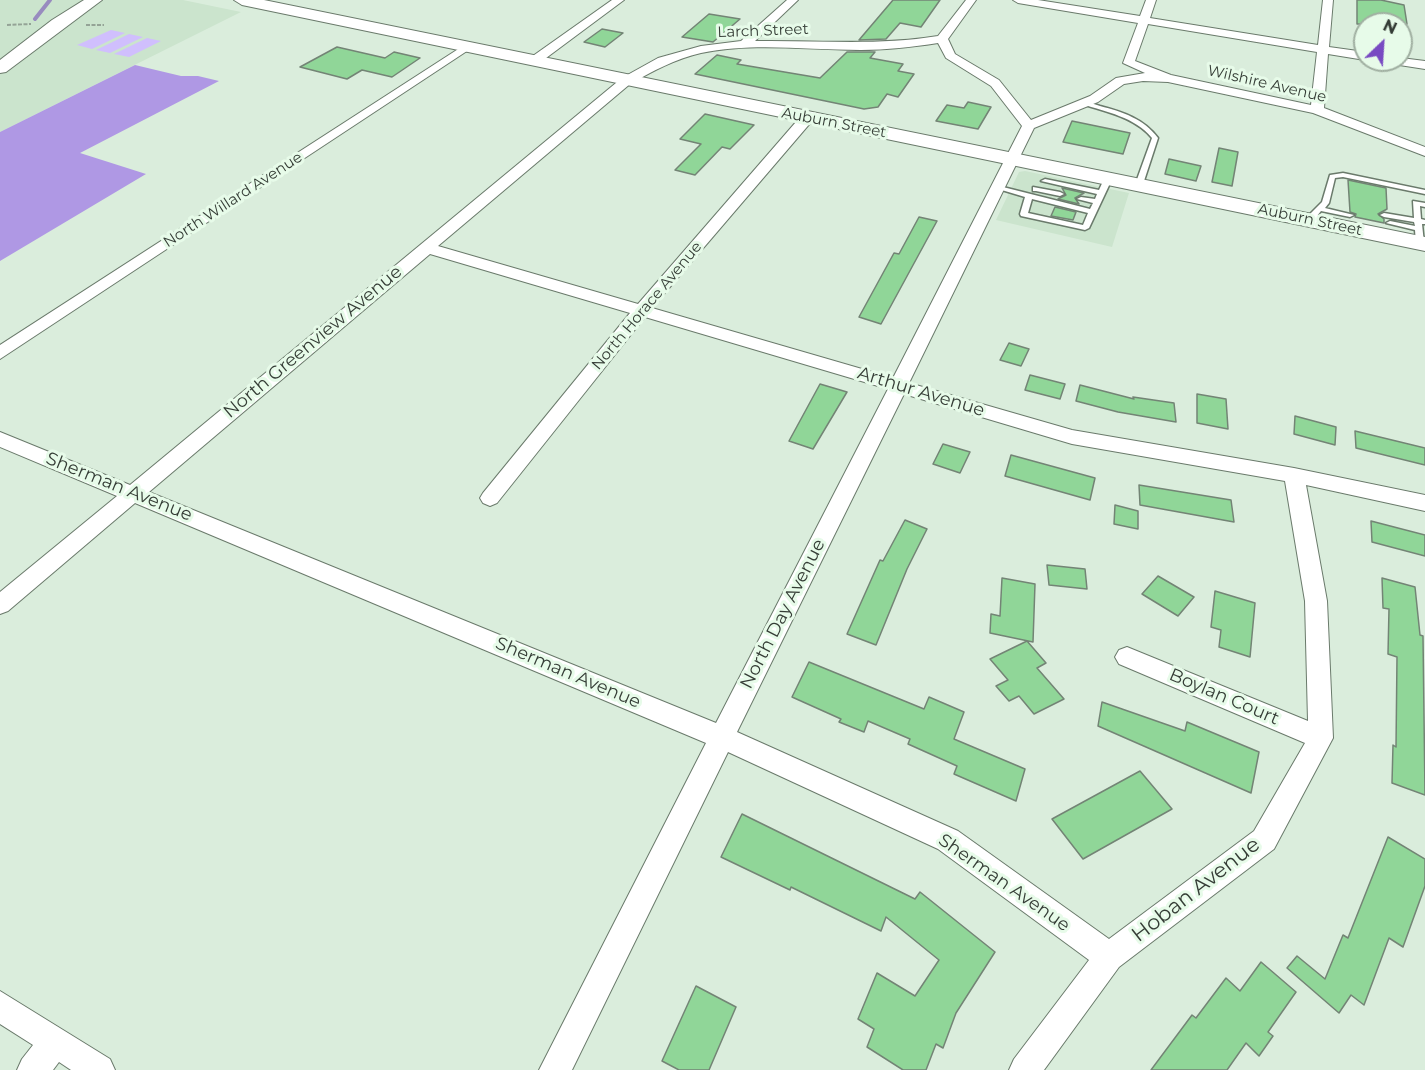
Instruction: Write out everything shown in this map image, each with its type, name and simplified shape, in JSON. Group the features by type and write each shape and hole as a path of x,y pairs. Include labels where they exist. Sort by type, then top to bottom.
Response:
{"main road":[{"path":"0,68 58,23 94,0"},
{"name":"Auburn Street","path":"253,1 466,48 1014,159 1050,174 1105,186 1139,185 1318,210 1421,232"}],"street":[{"path":"534,61 619,0"},
{"path":"746,44 793,0"},
{"path":"950,56 942,39 971,0"},
{"path":"1018,0 1353,54"},
{"path":"1120,81 1130,63 1151,0"},
{"path":"1317,110 1328,0"},
{"name":"Larch Street","path":"626,81 668,56 699,49 746,44 908,45 942,39"},
{"name":"Larch Street","path":"908,45 950,56 995,83 1029,126"},
{"name":"North Willard Avenue","path":"0,353 466,48"},
{"path":"1130,63 1168,78"},
{"path":"1014,159 1029,126 1084,103 1120,81 1143,77 1168,78"},
{"name":"Wilshire Avenue","path":"1168,78 1317,110 1425,152"},
{"name":"North Greenview Avenue","path":"0,605 424,247 626,81"},
{"name":"North Horace Avenue","path":"490,498 640,312 807,118"},
{"name":"North Day Avenue","path":"555,1070 898,384 1014,159"},
{"name":"Arthur Avenue","path":"424,247 640,312 898,384 1072,437 1294,475 1425,503"},
{"name":"Sherman Avenue","path":"0,439 721,737 948,840 1109,957"},
{"path":"1294,475 1316,601 1321,738"},
{"name":"Boylan Court","path":"1127,657 1321,738"},
{"name":"Hoban Avenue","path":"1025,1070 1109,957 1264,840 1321,738"},
{"path":"0,1006 99,1070"},
{"path":"33,1070 56,1042"}],"lane":[{"path":"1084,103 1127,117 1149,129 1155,138 1139,185"},
{"path":"1050,174 1029,196 1024,214 1085,228 1105,186"},
{"path":"1350,211 1318,210 1332,176 1342,175 1425,192"},
{"path":"999,188 1093,212"},
{"path":"1036,189 1060,194"},
{"path":"1081,199 1097,202"},
{"path":"1421,232 1416,203 1425,205"},
{"path":"1384,218 1421,232"}],"path":[{"path":"7,25 32,24"}],"shaded area":[{"path":"0,0 183,0 241,12 0,132"},
{"path":"111,30 125,33 92,49 77,45"},
{"path":"129,34 143,37 110,53 96,50"},
{"path":"147,38 161,41 129,57 114,54"},
{"path":"135,65 181,76 198,76 219,81 80,153 146,174 0,261 0,132"},
{"path":"1025,171 1129,193 1112,247 996,220 1019,172"}],"building":[{"path":"893,0 940,0 921,27 900,23 886,39 859,40"},
{"path":"1357,0 1381,0 1404,5 1405,12 1357,12"},
{"path":"709,14 740,19 713,42 682,37"},
{"path":"602,29 623,33 605,47 584,42"},
{"path":"337,47 385,58 394,52 420,58 392,77 362,70 347,79 300,67"},
{"path":"847,52 875,52 870,58 903,64 898,71 914,74 898,97 887,94 878,107 864,109 695,74 717,55 741,60 737,64 820,78"},
{"path":"968,102 991,107 978,129 936,121 947,105 964,108"},
{"path":"705,114 754,125 730,149 722,147 695,175 675,170 701,144 680,139"},
{"path":"1072,121 1130,133 1123,154 1063,142"},
{"path":"1219,148 1238,152 1232,186 1212,182"},
{"path":"1169,159 1201,166 1196,181 1165,174"},
{"path":"1348,180 1386,188 1387,209 1378,214 1384,219 1384,223 1355,217 1356,214 1350,212"},
{"path":"1062,188 1084,193 1075,198 1079,204 1058,199 1066,195"},
{"path":"1055,207 1076,212 1073,220 1051,216"},
{"path":"919,217 937,221 881,324 859,317 894,253 899,254"},
{"path":"1009,343 1029,349 1021,366 1000,360"},
{"path":"1030,375 1065,384 1060,399 1025,390"},
{"path":"820,384 847,392 813,449 789,441"},
{"path":"1080,385 1134,399 1133,397 1174,403 1176,422 1118,412 1076,401"},
{"path":"1197,394 1226,399 1228,429 1197,423"},
{"path":"1295,416 1336,427 1335,445 1294,434"},
{"path":"1355,431 1425,448 1425,465 1356,448"},
{"path":"943,444 970,452 960,473 933,464"},
{"path":"1011,455 1095,478 1090,500 1005,476"},
{"path":"1139,485 1231,500 1234,522 1140,505"},
{"path":"1115,505 1138,511 1138,529 1114,524"},
{"path":"905,520 927,529 907,569 876,645 847,634 880,560 883,561"},
{"path":"1371,521 1425,535 1425,556 1372,542"},
{"path":"1047,565 1085,569 1087,589 1049,585"},
{"path":"1158,576 1194,597 1178,616 1142,594"},
{"path":"1002,578 1035,584 1033,642 990,633 991,614 1000,616"},
{"path":"1382,578 1415,587 1420,635 1423,636 1425,795 1392,783 1393,745 1396,747 1397,657 1388,654 1389,609 1383,608"},
{"path":"1215,591 1255,603 1250,657 1219,647 1221,630 1211,627"},
{"path":"1027,641 1046,663 1037,668 1064,699 1034,714 1019,696 1009,701 996,686 1008,680 990,659"},
{"path":"809,662 924,709 929,697 964,712 954,739 1025,769 1016,801 954,774 957,766 908,744 910,739 868,721 864,732 839,722 841,719 792,697"},
{"path":"1102,702 1185,731 1187,722 1259,752 1251,793 1098,726"},
{"path":"1140,771 1172,809 1083,859 1052,819"},
{"path":"742,814 915,899 920,892 995,952 956,1013 943,1048 936,1044 926,1070 903,1070 867,1047 874,1029 858,1019 877,973 915,996 939,960 886,917 881,931 791,887 790,890 721,857"},
{"path":"1388,837 1425,859 1425,886 1403,947 1389,938 1364,1005 1351,995 1339,1013 1287,968 1297,956 1325,979 1343,935 1348,938"},
{"path":"1261,962 1296,992 1268,1032 1273,1036 1259,1056 1246,1043 1227,1070 1151,1070 1192,1015 1196,1018 1226,978 1240,991"},
{"path":"696,986 736,1007 709,1070 679,1070 662,1061"}],"waterway":[{"path":"35,19 50,0"}]}
